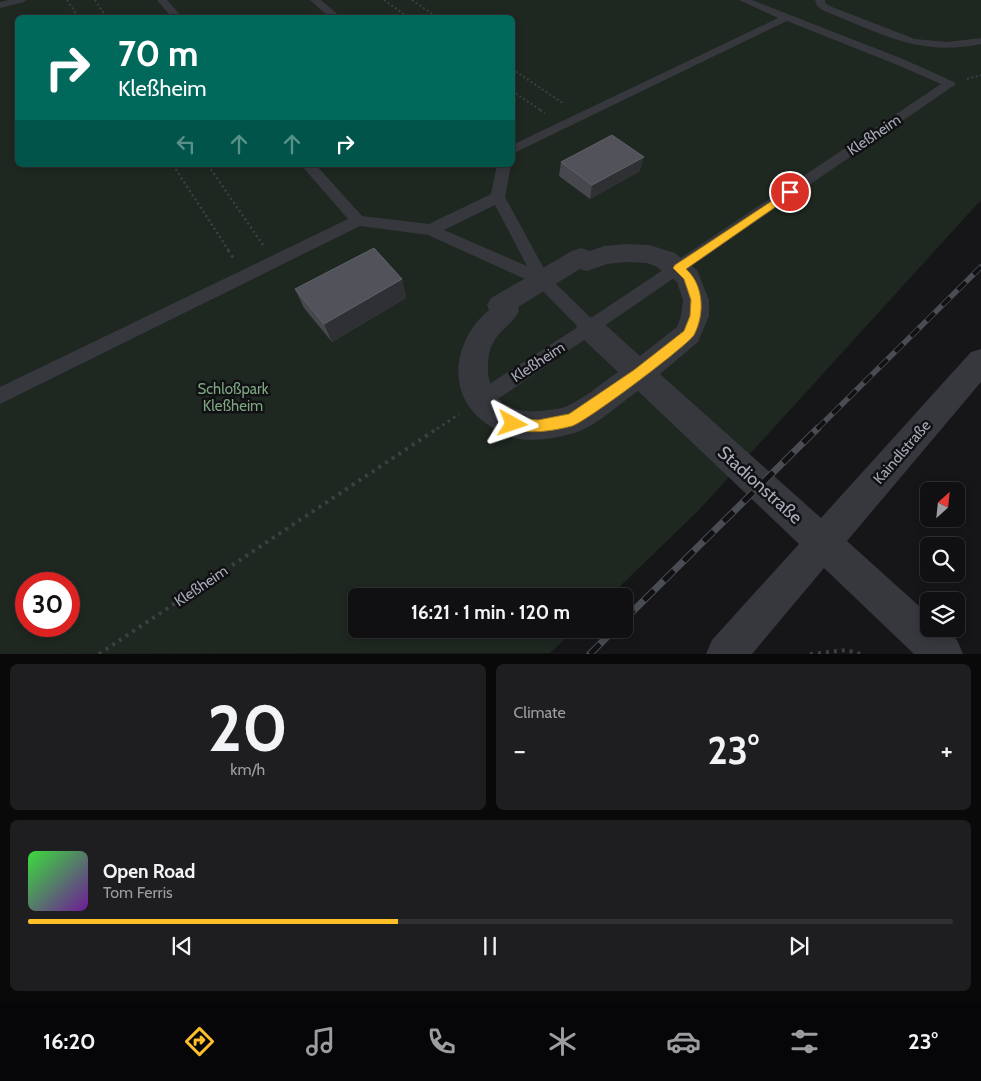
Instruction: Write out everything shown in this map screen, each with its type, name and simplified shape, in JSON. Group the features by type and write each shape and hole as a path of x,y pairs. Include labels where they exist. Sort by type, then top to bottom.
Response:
{"street":[{"path":"628,253 649,254 666,260 678,268 688,277 694,289 696,300 695,316 688,334 639,374 572,420 538,426 513,424 488,409 476,393 473,378 474,358 479,341 489,326 506,311 500,305 581,257 587,262 604,256 628,253"},
{"name":"Stadionstraße","path":"590,328 942,654"},
{"name":"Kaindlstraße","path":"822,542 981,361"},
{"path":"726,654 822,542"}],"lane":[{"path":"0,5 21,0"},
{"path":"162,0 175,15"},
{"path":"316,0 334,15"},
{"path":"744,0 785,18"},
{"path":"820,0 820,4 828,9 912,42 926,45 964,45 981,40"},
{"path":"515,149 564,127 785,18"},
{"name":"Kleßheim","path":"481,400 950,84 911,64 785,18"},
{"path":"310,167 358,221"},
{"path":"504,167 498,197 542,280 590,328"},
{"path":"431,230 498,197"},
{"path":"0,396 358,221 431,230 542,280"}],"path":[{"path":"67,0 77,15"},
{"path":"95,0 104,15"},
{"path":"384,0 405,15"},
{"path":"412,0 434,15"},
{"path":"515,71 583,117"},
{"path":"515,93 564,127"},
{"path":"174,167 244,276"},
{"path":"209,167 275,261"},
{"name":"Kleßheim","path":"99,654 481,400"},
{"path":"810,654 846,650 861,654"}],"green space":[{"name":"Schloßpark Kleßheim","path":"0,0 981,0 981,200 698,511 618,588 348,588 348,638 566,638 550,653 0,654"}],"building":[{"path":"612,135 644,157 592,185 561,162"},
{"path":"374,248 402,279 324,324 295,289"}],"railway":[{"path":"817,429 981,267"},
{"path":"633,611 818,428"},
{"path":"590,654 606,638"}],"route":[{"path":"513,424 538,426 572,420 639,374 688,334 695,316 696,300 694,289 688,277 678,268 790,192"}]}
